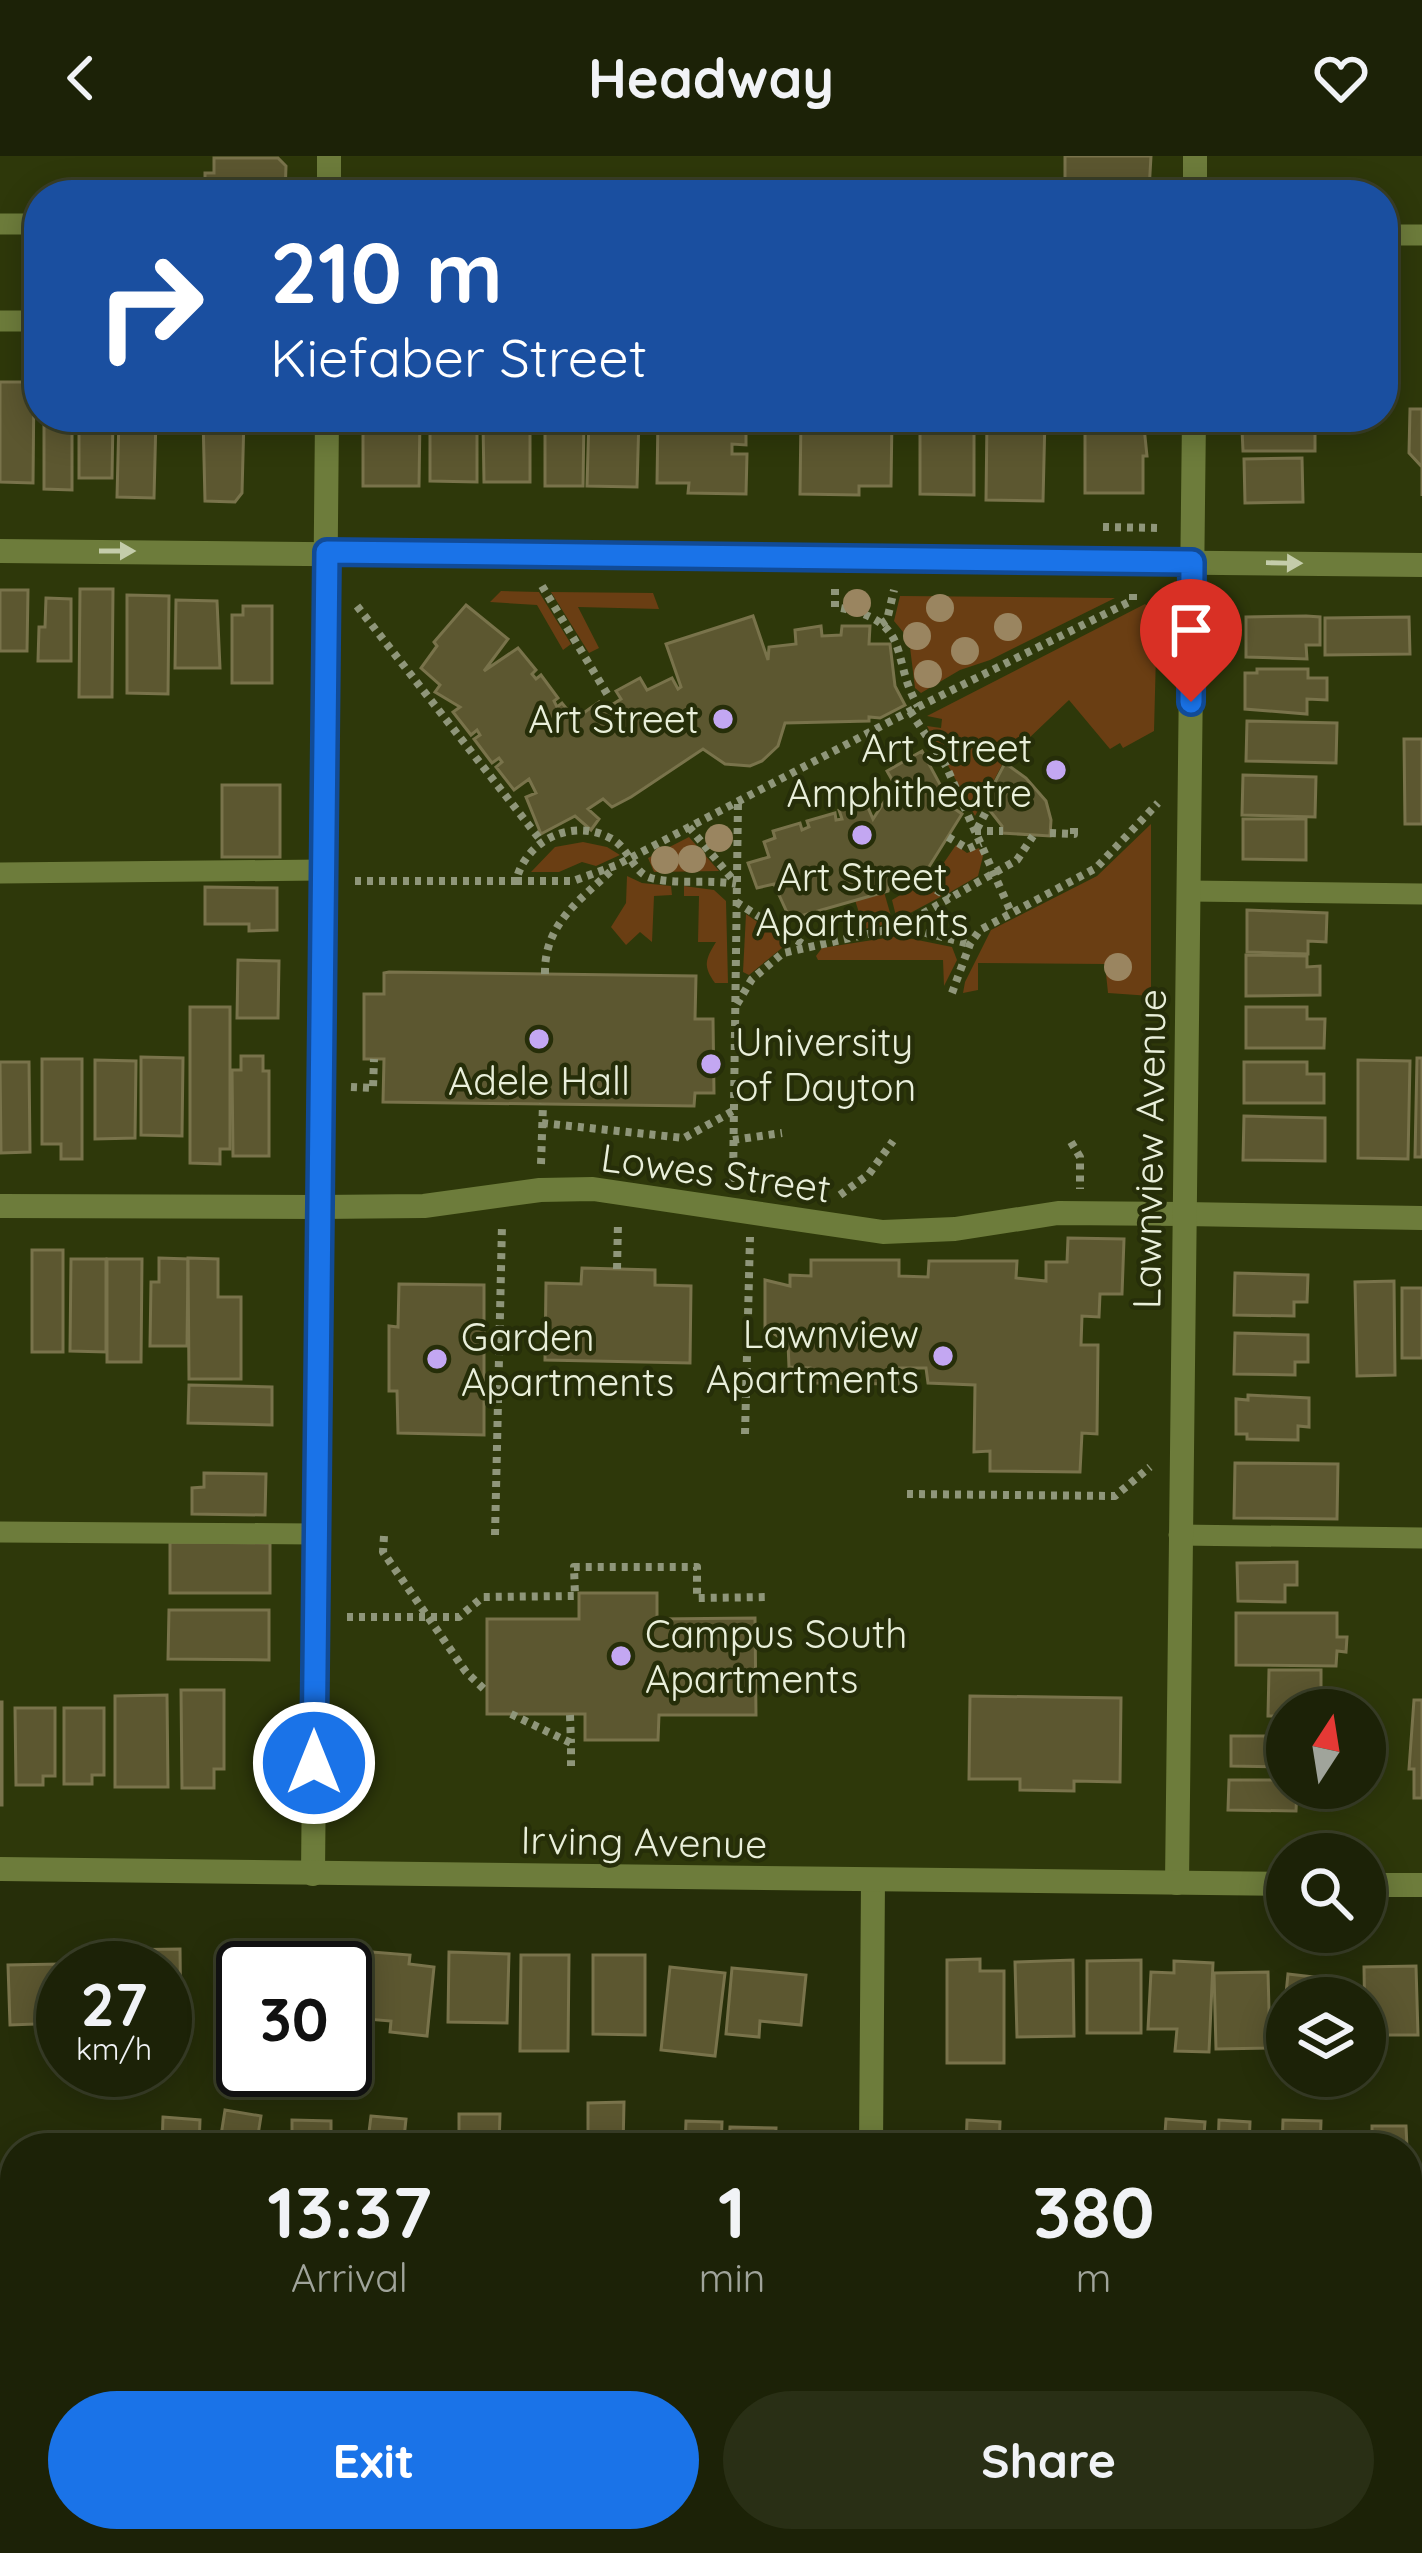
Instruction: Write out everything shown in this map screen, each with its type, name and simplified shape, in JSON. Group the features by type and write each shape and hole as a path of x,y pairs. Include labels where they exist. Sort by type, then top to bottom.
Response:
{"street":[{"path":"313,1874 328,432"},
{"name":"Lawnview Avenue","path":"1177,1883 1194,432"},
{"path":"0,551 1422,565"},
{"name":"Lowes Street","path":"0,1206 424,1206 541,1190 619,1191 904,1232 1058,1213 1422,1218"},
{"name":"Irving Avenue","path":"0,1870 1266,1884"},
{"path":"871,2133 873,1880"},
{"path":"1386,1885 1422,1885"}],"lane":[{"path":"0,873 323,870"},
{"path":"1189,891 1422,895"},
{"path":"0,1532 315,1534"},
{"path":"1179,1535 1422,1538"}],"path":[{"path":"542,585 609,698"},
{"path":"835,589 835,608 881,624 899,649 914,708 946,766 1011,912"},
{"path":"356,880 573,881 617,865 914,708 1133,600 1132,592"},
{"path":"881,624 887,620 894,596"},
{"path":"358,606 542,842"},
{"path":"738,801 733,1140 742,1209 746,1433"},
{"path":"952,993 980,930 1096,868 1157,803"},
{"path":"976,830 989,806"},
{"path":"689,827 736,884"},
{"path":"1050,832 1074,834 1074,827"},
{"path":"976,830 1003,831"},
{"path":"516,880 520,864 560,832 598,833 616,841 650,878 736,884"},
{"path":"733,1017 741,994 772,960 806,946 899,926 1017,860 1033,836"},
{"path":"948,837 968,849 981,843"},
{"path":"545,974 552,930 617,865"},
{"path":"916,877 949,898"},
{"path":"736,902 806,946"},
{"path":"899,926 970,944"},
{"path":"351,1087 373,1088 374,1059"},
{"path":"541,1190 543,1104"},
{"path":"542,1123 684,1138 733,1111"},
{"path":"733,1140 782,1133"},
{"path":"800,1219 869,1174 893,1142"},
{"path":"1071,1142 1080,1157 1080,1214"},
{"path":"617,1269 619,1191"},
{"path":"495,1535 502,1196"},
{"path":"908,1494 1115,1496 1150,1467"},
{"path":"384,1536 383,1552 425,1616 466,1672 487,1692"},
{"path":"351,1617 459,1617 483,1597 575,1596 574,1567 697,1567 697,1613"},
{"path":"697,1598 769,1597"},
{"path":"511,1714 571,1743"},
{"path":"570,1715 571,1766"}],"shaded area":[{"name":"University of Dayton","path":"0,156 1422,156 1422,1885 1386,1885 1386,1833 1266,1833 1266,1884 0,1869"},
{"path":"501,591 539,592 571,644 563,650 537,605 490,602"},
{"path":"551,592 653,593 659,609 578,607 599,648 589,653"},
{"path":"900,596 1115,598 921,693 915,688 909,639 894,621"},
{"path":"1145,604 1157,616 1154,731 1123,748 1120,743 1110,749 1069,700 1003,763 975,816 927,726 941,728 942,719 927,716"},
{"path":"1151,824 1151,996 1108,993 1105,964 978,963 978,990 963,993 991,930 1097,876"},
{"path":"689,837 719,871 654,872 648,858"},
{"path":"583,842 620,855 596,866 582,862 559,872 531,872 555,847"},
{"path":"956,845 967,853 979,848 983,856 978,876 947,894 930,883"},
{"path":"627,876 671,886 672,895 654,896 652,942 640,932 626,945 611,927 626,903"},
{"path":"914,880 942,896 897,920 892,900"},
{"path":"684,886 714,890 726,901 728,983 715,983 709,972 708,958 716,942 698,942 699,896 684,896"},
{"path":"884,892 893,923 864,929 855,900"},
{"path":"746,914 788,943 749,975 743,972"},
{"path":"898,936 952,947 957,960 944,986 943,960 818,960 816,956 822,948"}],"building":[{"path":"1065,156 1151,156 1150,180 1065,180"},
{"path":"214,158 278,158 286,166 286,180 205,180 205,173 214,173"},
{"path":"0,382 24,382 24,432 34,432 33,483 0,482"},
{"path":"1410,409 1422,409 1422,467 1409,453"},
{"path":"44,432 72,432 72,490 44,489"},
{"path":"79,432 113,432 112,478 79,478"},
{"path":"119,432 156,432 154,498 117,497"},
{"path":"203,432 244,432 242,493 235,502 205,501"},
{"path":"363,432 420,432 419,486 363,486"},
{"path":"430,432 477,432 477,482 430,481"},
{"path":"483,432 530,432 530,482 484,482"},
{"path":"545,432 584,432 583,486 545,486"},
{"path":"589,432 639,432 637,487 587,486"},
{"path":"658,432 746,432 746,445 732,444 732,454 747,454 746,494 688,493 689,483 657,483"},
{"path":"801,432 892,432 891,486 859,486 859,495 800,494"},
{"path":"920,432 974,432 974,495 920,494"},
{"path":"987,432 1045,432 1043,501 986,500"},
{"path":"1085,432 1145,432 1143,493 1085,493"},
{"path":"1242,432 1315,432 1315,451 1243,451"},
{"path":"1302,458 1303,502 1245,503 1244,459"},
{"path":"80,589 113,589 112,697 79,697"},
{"path":"0,590 28,590 27,651 0,651"},
{"path":"127,595 169,596 168,694 127,693"},
{"path":"46,598 71,599 71,661 38,661"},
{"path":"176,600 217,601 220,668 175,668"},
{"name":"Art Street","path":"466,605 508,639 484,671 518,648 536,670 532,674 536,679 541,675 558,698 554,701 557,707 562,703 575,719 599,702 605,709 621,699 616,691 640,678 647,690 672,678 678,689 666,644 753,616 768,660 769,647 796,644 795,630 821,626 822,636 841,635 842,626 870,626 869,644 890,644 895,686 905,705 880,718 869,717 869,721 785,723 778,746 750,766 725,764 703,749 612,807 603,799 588,809 599,819 591,830 575,816 541,834 526,797 536,793 529,779 514,790 496,767 502,762 499,758 492,763 474,739 480,735 477,730 471,735 453,712 460,707 435,692 440,685 421,668 437,646 434,642"},
{"path":"243,606 272,606 272,683 232,683 232,615 243,615"},
{"path":"1246,617 1320,617 1320,645 1306,645 1307,659 1246,657"},
{"path":"1409,617 1410,654 1325,655 1325,618"},
{"path":"1257,669 1308,669 1308,678 1327,678 1327,700 1307,699 1307,714 1245,709 1245,673 1257,673"},
{"path":"1247,721 1337,723 1336,763 1246,761"},
{"path":"1404,739 1422,739 1422,824 1405,824"},
{"name":"Art Street Apartments","path":"922,751 942,788 932,793 962,814 922,878 917,875 907,891 890,879 888,891 790,919 774,884 757,888 748,863 769,857 764,842 775,838 773,831 800,823 802,830 809,827 807,821 835,813 836,820 842,819 839,810 866,803 873,819 895,785 887,771"},
{"path":"1005,763 1046,801 1050,836 1002,833 1002,826 984,803"},
{"path":"1243,775 1316,777 1315,817 1242,815"},
{"path":"222,785 280,785 280,857 222,857"},
{"path":"1243,819 1306,819 1306,860 1243,859"},
{"path":"205,887 277,888 277,930 249,931 249,924 205,924"},
{"path":"1247,910 1327,913 1326,942 1308,941 1308,954 1247,952"},
{"path":"1246,955 1307,956 1307,967 1320,966 1320,995 1246,996"},
{"path":"238,960 279,961 278,1018 237,1018"},
{"name":"Adele Hall","path":"384,973 696,976 695,1019 713,1019 714,1093 695,1093 694,1106 383,1102 384,1059 364,1059 364,994 384,994"},
{"path":"190,1007 230,1007 230,1149 220,1149 220,1164 190,1163"},
{"path":"1246,1007 1307,1007 1307,1019 1325,1019 1324,1048 1246,1048"},
{"path":"241,1056 263,1056 263,1071 269,1071 269,1156 233,1156 232,1070 241,1070"},
{"path":"141,1057 183,1058 182,1136 141,1135"},
{"path":"1417,1058 1422,1058 1422,1157 1415,1157"},
{"path":"42,1059 82,1059 82,1159 61,1159 61,1144 42,1144"},
{"path":"95,1060 136,1061 135,1138 95,1139"},
{"path":"1358,1060 1410,1061 1408,1159 1358,1158"},
{"path":"0,1062 29,1062 30,1152 1,1153"},
{"path":"1244,1062 1307,1062 1307,1074 1324,1074 1324,1103 1244,1103"},
{"path":"1244,1116 1325,1118 1325,1161 1243,1160"},
{"name":"Lawnview Apartments","path":"1068,1238 1124,1239 1122,1294 1100,1294 1099,1317 1082,1316 1081,1345 1098,1345 1097,1434 1082,1433 1080,1472 990,1471 990,1451 974,1452 975,1385 928,1383 926,1368 898,1368 898,1384 810,1383 810,1368 789,1367 788,1343 765,1328 765,1280 790,1286 790,1275 811,1276 811,1260 899,1260 899,1276 928,1277 929,1261 1017,1261 1016,1278 1046,1281 1046,1262 1067,1262"},
{"path":"32,1250 63,1250 63,1352 32,1352"},
{"path":"159,1258 188,1259 187,1346 150,1346 151,1282 159,1282"},
{"path":"188,1258 218,1259 218,1297 241,1297 241,1379 189,1379"},
{"path":"71,1259 106,1259 106,1352 70,1351"},
{"path":"107,1259 142,1259 141,1362 107,1362"},
{"name":"Garden Apartments","path":"582,1268 655,1270 655,1285 691,1286 690,1363 545,1360 546,1283 581,1284"},
{"path":"1235,1273 1308,1275 1307,1302 1294,1302 1294,1316 1234,1315"},
{"path":"1394,1281 1395,1375 1357,1376 1355,1282"},
{"name":"Garden Apartments","path":"399,1284 484,1285 484,1435 398,1433 397,1391 389,1391 389,1326 398,1327"},
{"path":"1402,1288 1422,1288 1422,1358 1402,1358"},
{"path":"1235,1333 1308,1335 1308,1362 1295,1362 1295,1375 1234,1374"},
{"path":"189,1385 272,1387 272,1425 188,1423"},
{"path":"1248,1395 1309,1398 1309,1427 1298,1426 1298,1440 1247,1439 1247,1434 1236,1434 1236,1399 1248,1400"},
{"path":"1235,1463 1338,1464 1337,1519 1234,1518"},
{"path":"204,1473 266,1474 265,1515 192,1514 192,1488 204,1487"},
{"path":"170,1542 270,1543 270,1593 170,1593"},
{"path":"1297,1562 1297,1585 1285,1585 1285,1602 1238,1601 1237,1563"},
{"name":"Campus South Apartments","path":"579,1593 657,1593 657,1619 755,1618 756,1715 659,1715 658,1740 585,1740 585,1714 487,1714 487,1619 579,1619"},
{"path":"169,1610 269,1610 269,1660 168,1659"},
{"path":"1236,1613 1337,1613 1337,1637 1347,1637 1346,1652 1337,1651 1336,1666 1236,1665"},
{"path":"1269,1670 1321,1670 1321,1689 1269,1689"},
{"path":"181,1690 224,1690 224,1769 214,1769 214,1788 182,1788"},
{"path":"167,1695 168,1787 115,1787 115,1696"},
{"path":"970,1696 1121,1698 1120,1782 1074,1781 1074,1791 1020,1790 1020,1779 969,1779"},
{"path":"1414,1700 1422,1700 1422,1798 1414,1798 1414,1769 1409,1769"},
{"path":"2,1702 2,1805 0,1805"},
{"path":"15,1708 55,1708 55,1776 43,1776 43,1785 16,1785"},
{"path":"64,1708 104,1708 104,1775 92,1775 92,1784 64,1784"},
{"path":"1231,1736 1266,1736 1266,1767 1231,1766"},
{"path":"1229,1780 1266,1780 1266,1809 1296,1809 1296,1811 1228,1810"},
{"path":"372,1952 410,1955 409,1964 434,1967 427,2036 390,2032 391,2021 372,2019"},
{"path":"449,1952 509,1954 507,2023 448,2022"},
{"path":"521,1955 569,1955 568,2051 520,2051"},
{"path":"593,1955 645,1955 645,2035 593,2034"},
{"path":"980,1959 980,1971 1004,1971 1004,2063 947,2063 947,1960"},
{"path":"1073,1960 1074,2036 1017,2037 1015,1962"},
{"path":"1141,1960 1141,2033 1087,2033 1087,1961"},
{"path":"1174,1961 1213,1963 1209,2052 1175,2051 1177,2029 1148,2029 1151,1972 1174,1973"},
{"path":"36,1964 36,2024 10,2025 8,1965"},
{"path":"1416,1966 1418,2035 1386,2035 1386,1977 1364,1977 1364,1967"},
{"path":"670,1967 725,1973 715,2056 661,2050"},
{"path":"732,1968 806,1975 801,2025 760,2021 759,2037 726,2034"},
{"path":"1268,1972 1266,2048 1216,2049 1214,1973"},
{"path":"624,2102 623,2133 588,2133 588,2103"},
{"path":"225,2110 261,2116 258,2133 221,2133"},
{"path":"459,2114 500,2114 499,2133 459,2133"},
{"path":"371,2116 406,2119 405,2133 369,2133"},
{"path":"163,2117 200,2120 200,2133 162,2133"},
{"path":"1166,2119 1205,2122 1204,2133 1165,2133"},
{"path":"292,2120 331,2121 331,2133 292,2133"},
{"path":"967,2120 1000,2122 1000,2133 967,2133"},
{"path":"1219,2120 1250,2122 1250,2133 1219,2133"},
{"path":"1283,2120 1321,2121 1321,2133 1283,2133"},
{"path":"686,2121 722,2122 722,2133 686,2133"},
{"path":"1372,2126 1406,2126 1406,2133 1372,2133"},
{"path":"730,2127 776,2128 776,2133 730,2133"}],"place":[{"name":"Art Street","path":"723,719"},
{"name":"Art Street Amphitheatre","path":"1056,770"},
{"name":"Art Street Apartments","path":"862,835"},
{"name":"Adele Hall","path":"539,1039"},
{"name":"University of Dayton","path":"711,1064"},
{"name":"Lawnview Apartments","path":"943,1356"},
{"name":"Garden Apartments","path":"437,1359"},
{"name":"Campus South Apartments","path":"621,1656"}],"route":[{"path":"314,1763 327,552 1192,562 1191,702"}]}
